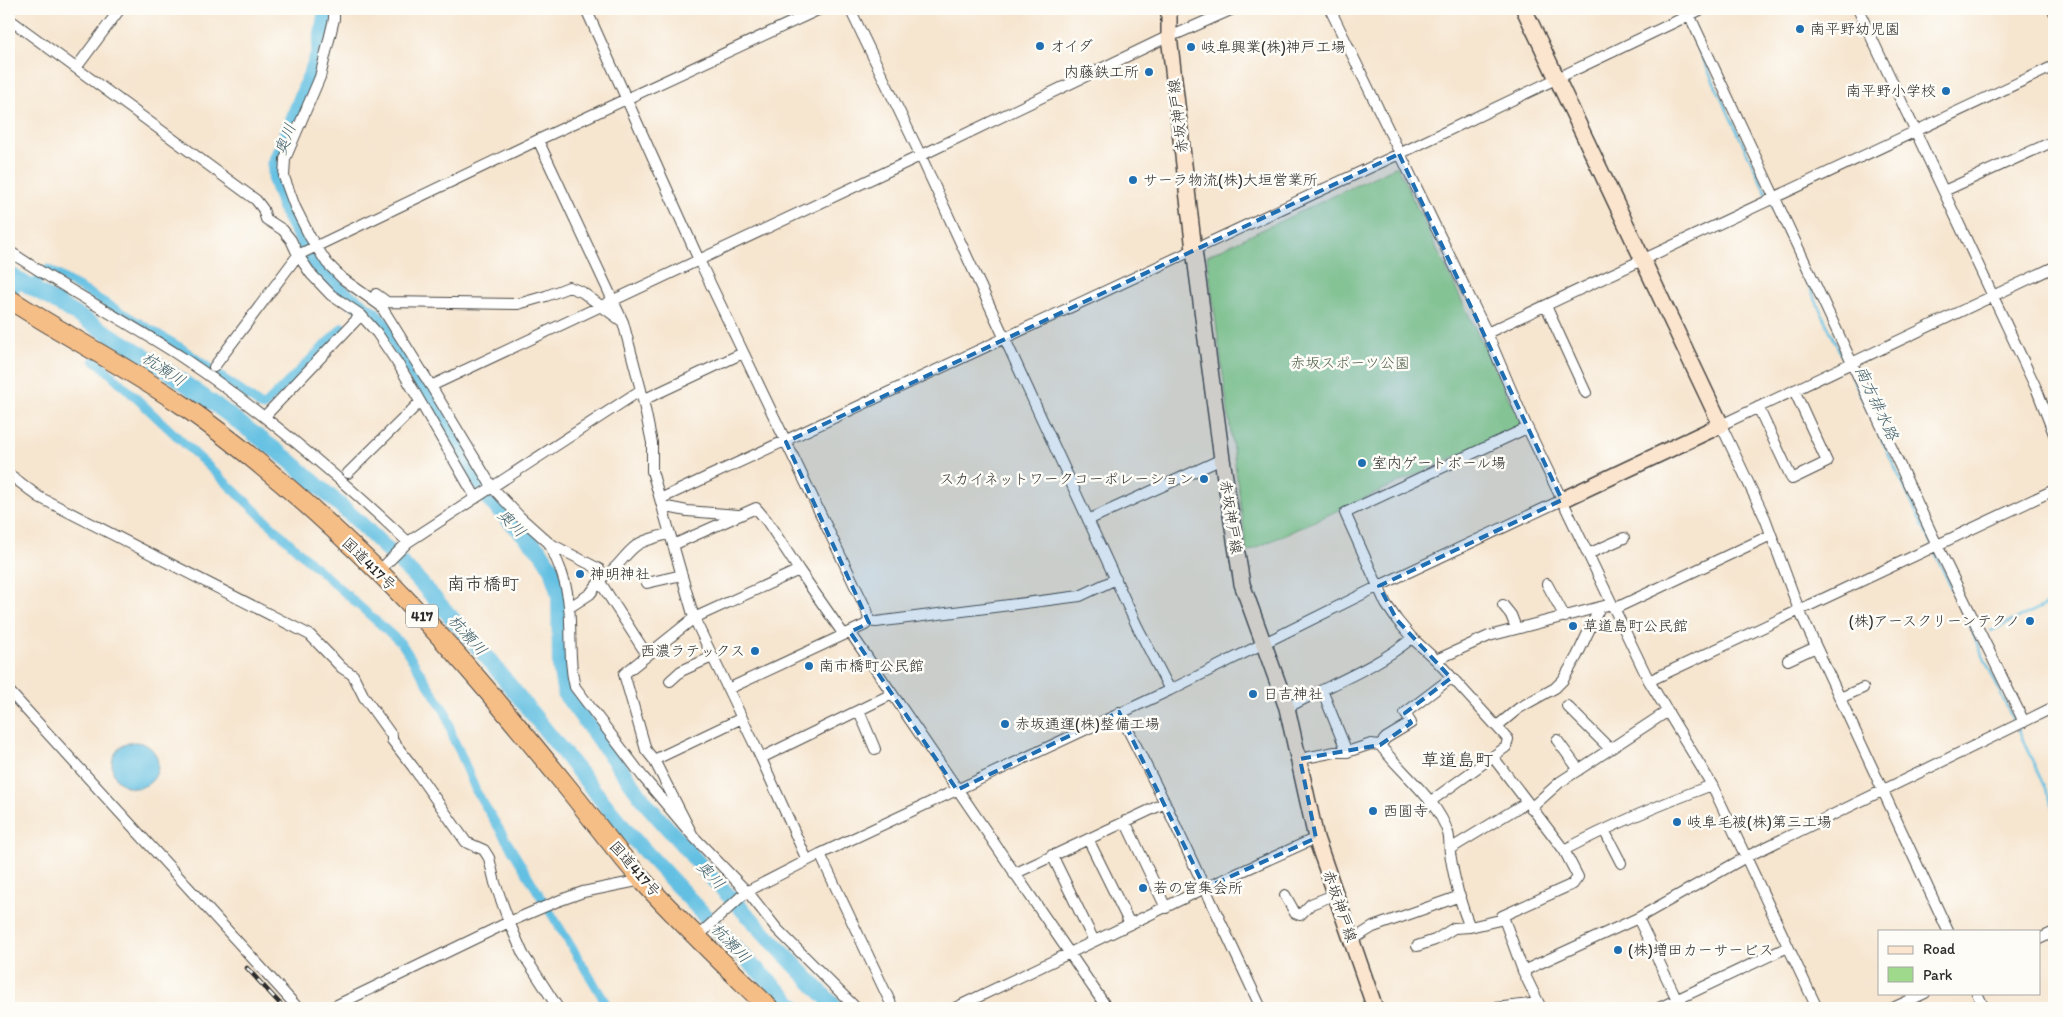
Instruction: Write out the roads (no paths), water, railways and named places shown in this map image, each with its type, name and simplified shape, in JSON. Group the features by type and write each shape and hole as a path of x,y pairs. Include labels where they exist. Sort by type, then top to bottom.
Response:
{"highway":[{"name":"国道417号","path":"9,299 111,359 183,406 236,446 380,570 503,708 642,880 699,934 769,1008"}],"main road":[{"name":"赤坂神戸線","path":"1169,9 1169,36 1194,250 1222,458 1242,584 1288,708 1316,838 1375,1008"},
{"path":"1524,9 1721,425 1562,500"}],"street":[{"path":"76,68 120,9"},
{"path":"334,9 334,19 320,77 285,159 284,178 295,208 314,246 327,263 343,279 381,306 491,488 549,544 598,569 601,580 647,655"},
{"path":"586,9 699,260 867,611 869,621"},
{"path":"214,367 298,255 538,140 820,9"},
{"path":"850,9 1137,626 1170,690"},
{"path":"431,386 920,156 1169,36 1233,9"},
{"path":"1330,9 1486,333 1527,428 1649,681 1712,785 1817,1008"},
{"path":"661,502 1399,154 1678,20 1688,13 1702,9"},
{"path":"1858,9 2037,390 2054,434"},
{"path":"1688,13 1933,547 2023,723"},
{"path":"9,19 256,200 263,209 266,219 283,230 291,240 298,255 311,274 331,294 361,315 377,333 476,498"},
{"path":"1486,333 2054,66"},
{"path":"538,140 623,322 652,443 652,470 694,618 762,758 807,860"},
{"path":"1944,192 2054,141"},
{"path":"9,251 184,358 265,416 366,503 406,544"},
{"path":"1948,930 1799,610 1771,535 1721,425 2054,267"},
{"path":"369,296 374,293 387,302 518,304 570,287 582,292 623,322"},
{"path":"1546,306 1586,394"},
{"path":"265,416 361,315"},
{"path":"380,570 406,544 491,488 642,395 743,353"},
{"path":"1758,408 1792,479 1827,462 1794,390"},
{"path":"348,473 420,402"},
{"path":"1431,800 1506,748 1508,739 1436,660 1412,638 1386,604 1346,513 1527,428"},
{"path":"1088,520 1222,458"},
{"path":"9,474 40,497 310,635 342,668 353,675 364,697 392,736 392,740 414,767 456,829 466,842 484,850 489,858 495,883 523,954 558,1008"},
{"path":"1649,681 2054,490"},
{"path":"699,934 742,895 807,860 1119,712 1170,690 1379,586 1562,500"},
{"path":"661,502 686,512 741,515"},
{"path":"673,545 756,508 768,521 799,570 892,694 1068,954 1107,1008"},
{"path":"570,607 590,594 601,580 615,570 626,555 639,543 670,533"},
{"path":"1436,660 1489,636 1600,607 1613,606 1771,535"},
{"path":"1588,554 1624,538"},
{"path":"549,544 562,569 570,607 570,669 575,687 643,777 742,895 856,1008"},
{"path":"692,836 654,760 646,750 624,674 694,618 799,570"},
{"path":"647,583 682,575"},
{"path":"728,689 847,634 869,621 876,622 1080,596 1116,579"},
{"path":"1547,584 1565,617"},
{"path":"1503,605 1516,628"},
{"path":"1497,726 1519,708 1555,688 1563,680 1577,656 1600,607"},
{"path":"1288,708 1356,675 1412,638"},
{"path":"1788,660 1816,647"},
{"path":"670,681 681,671 712,657"},
{"path":"1380,745 1386,738 1411,723 1406,713 1451,678"},
{"path":"1840,698 1863,688"},
{"path":"1322,690 1347,752"},
{"path":"9,691 298,1008"},
{"path":"762,758 892,694"},
{"path":"1567,706 1610,749"},
{"path":"1523,971 1638,918 1746,857 2054,707"},
{"path":"859,711 875,749"},
{"path":"1450,849 1529,805 1560,782 1668,711"},
{"path":"1119,712 1165,802 1261,1008"},
{"path":"654,760 742,718"},
{"path":"1557,740 1579,770"},
{"path":"1300,759 1335,752 1347,752 1372,744 1380,745 1393,762 1431,800 1448,833 1463,909 1470,927"},
{"path":"1493,757 1564,850 1578,877 1573,884 1502,916 1523,971 1540,1006 1495,1008"},
{"path":"1564,850 1657,806 1712,785"},
{"path":"1014,874 1165,802"},
{"path":"1125,821 1166,908"},
{"path":"1604,830 1621,863"},
{"path":"1088,838 1130,924"},
{"path":"955,1008 975,1004 1094,941 1316,838"},
{"path":"820,854 893,1008"},
{"path":"1052,855 1094,941"},
{"path":"331,1008 509,922 583,892 642,880"},
{"path":"1285,894 1295,913 1300,914 1311,904 1336,894"},
{"path":"1352,940 1373,927 1460,896"},
{"path":"1638,918 1679,1004"},
{"path":"1417,946 1435,940 1454,928 1470,927 1504,919"},
{"path":"2040,939 2054,932"},
{"path":"1659,1008 1679,1004 1788,946"},
{"path":"1894,1008 1923,994"},
{"path":"1977,994 1984,1008"}],"water":[{"path":"131,742 139,742 148,746 154,752 158,765 154,778 148,784 139,788 131,788 122,784 116,778 112,769 112,761 116,752 122,746"}],"waterway":[{"name":"奥川","path":"326,9 319,53 275,164 276,182 287,212 318,269 343,293 374,315 392,336 491,502 541,552 552,569 559,596 560,668 565,694 649,807 710,876 836,1008"},
{"name":"南方排水路","path":"1679,9 1682,16"},
{"name":"南方排水路","path":"1685,21 1768,197"},
{"name":"南方排水路","path":"1770,202 1845,363"},
{"path":"48,269 180,347 263,407 343,327"},
{"name":"杭瀬川","path":"9,274 147,357 217,406 289,460 359,522 420,582 490,661 628,833 737,950 796,1008"},
{"path":"32,287 41,277"},
{"path":"14,292 20,280"},
{"path":"94,360 308,560 402,644 446,713 454,741 476,791 609,1008"},
{"name":"南方排水路","path":"1848,368 1932,546"},
{"name":"南方排水路","path":"1934,551 2014,722"},
{"path":"1991,631 2054,601"},
{"name":"南方排水路","path":"2017,727 2054,808"}],"railway":[{"path":"247,968 284,1008"}],"place":[{"name":"南平野幼児園","path":"1800,29"},
{"name":"オイダ","path":"1040,46"},
{"name":"岐阜興業(株)神戸工場","path":"1191,47"},
{"name":"内藤鉄工所","path":"1149,72"},
{"name":"南平野小学校","path":"1946,91"},
{"name":"サーラ物流(株)大垣営業所","path":"1133,180"},
{"name":"室内ゲートボール場","path":"1362,463"},
{"name":"スカイネットワークコーポレーション","path":"1204,479"},
{"name":"神明神社","path":"580,574"},
{"name":"(株)アースクリーンテクノ","path":"2030,621"},
{"name":"草道島町公民館","path":"1573,626"},
{"name":"西濃ラテックス","path":"755,651"},
{"name":"南市橋町公民館","path":"809,666"},
{"name":"日吉神社","path":"1253,694"},
{"name":"赤坂通運(株)整備工場","path":"1005,724"},
{"name":"西圓寺","path":"1373,811"},
{"name":"岐阜毛被(株)第三工場","path":"1677,822"},
{"name":"若の宮集会所","path":"1143,888"},
{"name":"(株)増田カーサービス","path":"1618,950"}],"district":[{"name":"南市橋町","path":"483,584"},
{"name":"草道島町","path":"1457,760"}],"park label":[{"name":"赤坂スポーツ公園","path":"1350,363"}]}
